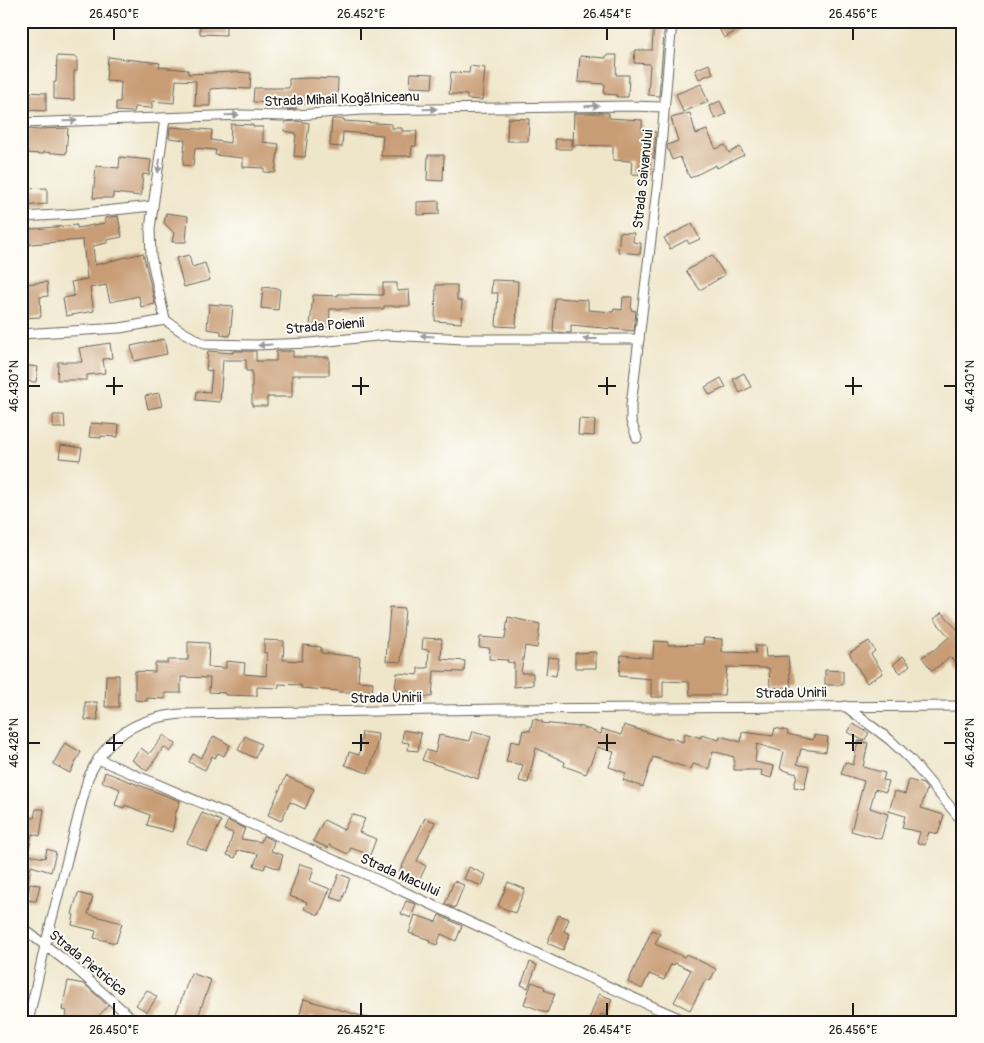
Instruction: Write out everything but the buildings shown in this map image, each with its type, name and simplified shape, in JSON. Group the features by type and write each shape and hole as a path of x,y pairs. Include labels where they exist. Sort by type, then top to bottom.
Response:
{"street":[{"name":"Strada Saivanului","path":"637,438 631,421 631,405 658,180 672,21"},
{"name":"Strada Mihail Kogălniceanu","path":"21,123 243,115 284,116 362,110 664,107"},
{"path":"21,334 120,328 165,320 152,256 150,229 165,118"},
{"path":"21,217 76,214 152,206"},
{"name":"Strada Poienii","path":"165,320 181,332 204,344 292,344 386,335 465,339 639,339"},
{"path":"846,706 890,740 910,759 963,822"},
{"name":"Strada Unirii","path":"28,1022 45,946 88,778 98,759 112,741 122,732 148,719 164,715 181,714 963,706"},
{"name":"Strada Macului","path":"98,759 234,816 688,1022"},
{"name":"Strada Pietricica","path":"21,927 75,968 136,1022"}]}
